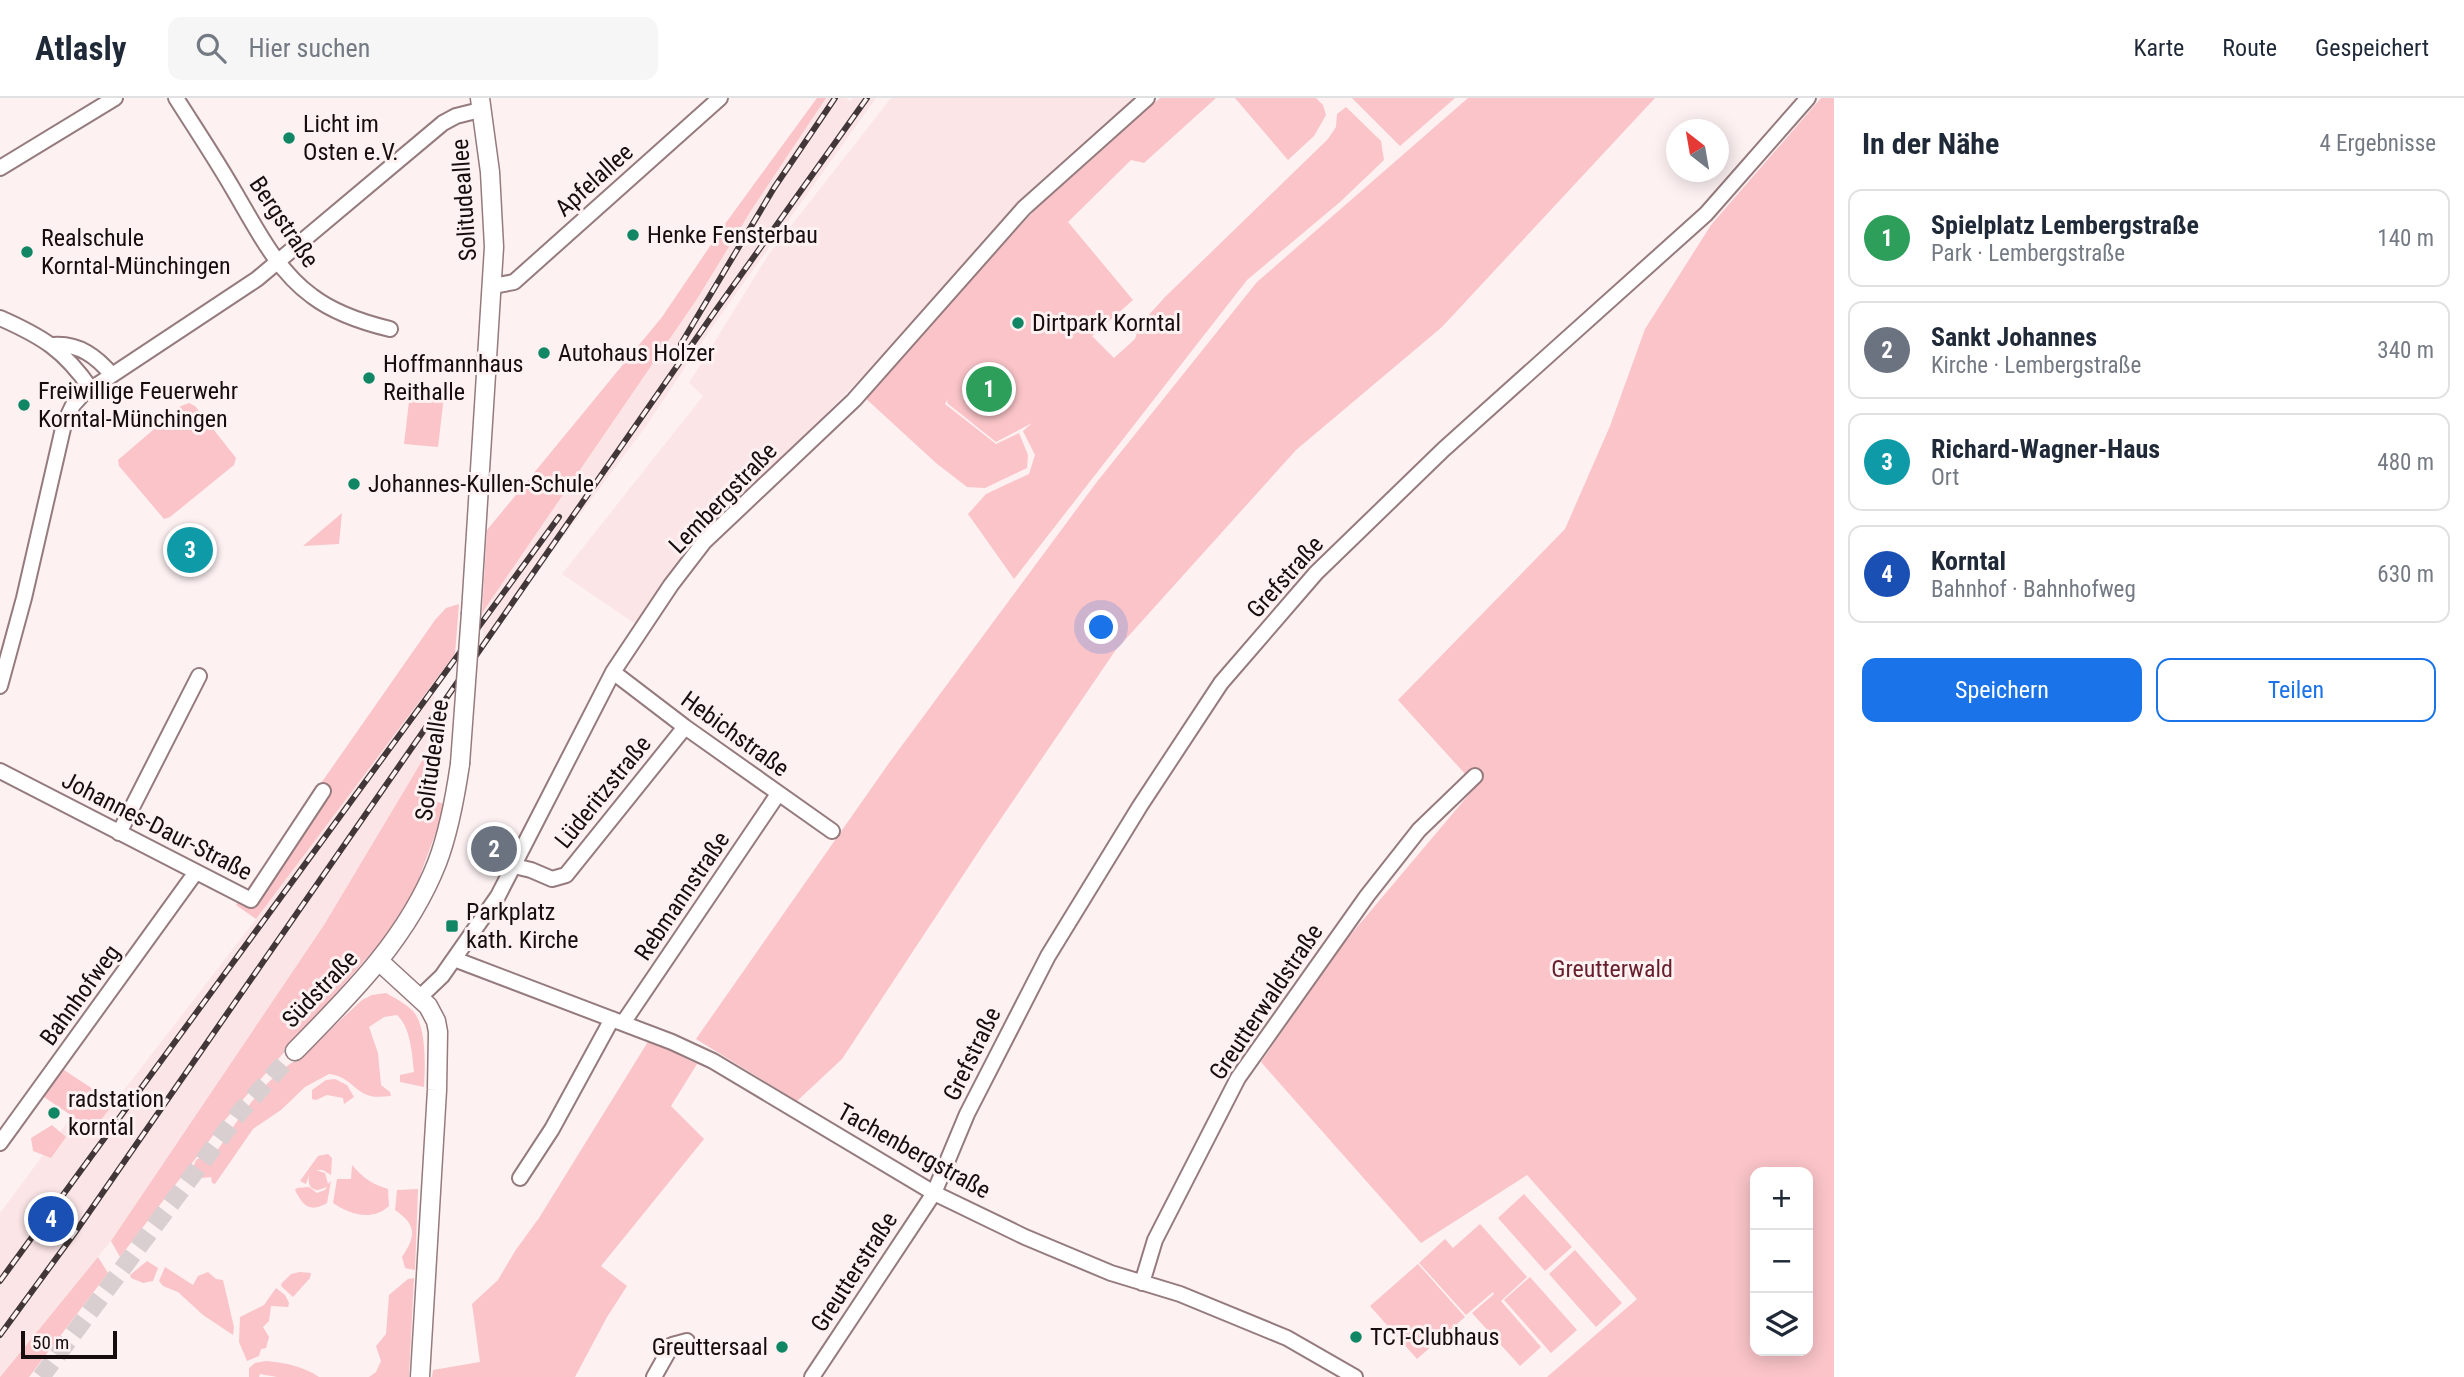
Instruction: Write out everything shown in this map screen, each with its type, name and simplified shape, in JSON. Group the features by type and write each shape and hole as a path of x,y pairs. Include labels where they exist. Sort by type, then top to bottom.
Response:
{"main road":[{"name":"Solitudeallee","path":"380,962 418,903 437,862 455,799 460,764 493,286 494,211 480,104"},
{"path":"380,962 420,996 436,1021 439,1048 420,1377"},
{"name":"Südstraße","path":"295,1051 380,962"}],"street":[{"path":"0,168 115,98"},
{"name":"Bergstraße","path":"176,98 278,262 298,285 314,298 370,324 390,329"},
{"name":"Apfelallee","path":"493,286 514,282 720,98"},
{"name":"Lembergstraße","path":"420,996 442,976 498,896 613,672 671,585 704,542 854,400 1024,208 1147,98"},
{"name":"Grefstraße","path":"934,1193 967,1114 1048,956 1140,806 1221,683 1316,573 1444,449 1706,214 1808,98"},
{"path":"0,685 24,598 64,424 73,405 91,389 223,303 278,262 435,128 480,104"},
{"path":"0,318 53,345 77,369 91,389"},
{"path":"53,345 62,344 89,353 98,359 112,376"},
{"name":"Hebichstraße","path":"613,672 685,727 832,831"},
{"path":"119,833 199,676"},
{"name":"Lüderitzstraße","path":"514,866 552,879 566,875 685,727"},
{"name":"Johannes-Daur-Straße","path":"0,771 251,901 323,791"},
{"name":"Greutterwaldstraße","path":"1142,1283 1155,1240 1238,1078 1375,886 1419,830 1475,776"},
{"name":"Rebmannstraße","path":"520,1178 618,1021 778,794"},
{"name":"Bahnhofweg","path":"0,1143 196,872"},
{"name":"Tachenbergstraße","path":"454,959 672,1042 713,1062 934,1193 1111,1273 1180,1294 1287,1338 1355,1377"},
{"name":"Greutterstraße","path":"812,1377 934,1193"},
{"path":"654,1377 672,1345 687,1341"}],"shaded area":[{"path":"826,98 846,98 850,101 853,98 876,98 710,330 646,426 534,576 483,650 482,613 697,299 752,209"},
{"path":"891,98 1134,98 1044,182 874,365 701,539 637,625 562,574 703,396 689,383 769,254"},
{"path":"429,687 447,719 324,925 111,1241 0,1376 0,1213 72,1116 93,1130 256,919"}],"green space":[{"path":"817,98 826,98 752,209 697,299 482,613 487,530 662,317 725,224"},
{"path":"1160,98 1216,98 1144,163 1131,160 1068,222 1133,300 1092,336 1114,358 1135,339 1139,326 1165,297 1328,139 1336,127 1337,114 1346,107 1381,141 1384,160 1340,202 1247,280 1014,579 968,514 986,494 1029,474 1035,455 1023,431 1032,423 996,442 947,403 948,399 945,404 996,444 1019,433 1028,455 1027,468 985,488 967,487 936,463 862,395 1035,210"},
{"path":"1235,98 1316,98 1323,105 1326,115 1314,136 1288,160"},
{"path":"1352,98 1455,98 1400,146"},
{"path":"1468,98 1655,98 1442,327 1296,450 1115,651 842,1059 797,1101 696,1039 889,763 1096,483 1257,282"},
{"name":"Greutterwald","path":"1821,98 1834,98 1834,1377 1547,1377 1637,1299 1527,1175 1421,1243 1261,1062 1341,946 1476,786 1398,700 1565,529 1610,426 1645,329 1711,225"},
{"path":"411,385 445,388 438,447 404,444"},
{"path":"189,403 195,406 236,458 234,465 164,519 119,466 118,460 181,406"},
{"path":"342,513 339,544 303,546"},
{"path":"459,604 455,654 256,919 236,905 435,620 446,608"},
{"path":"447,719 433,800 446,805 415,889 385,937 225,1120 120,1257 111,1241 324,925"},
{"path":"386,993 407,1006 418,1018 424,1048 424,1087 400,1082 400,1075 414,1072 410,1042 402,1020 397,1015 384,1017 369,1027 378,1053 381,1085 391,1096 366,1095 344,1079 329,1074 305,1087 281,1110 253,1129 215,1184 212,1183 211,1177 202,1178 196,1174 196,1160 205,1155 213,1157 251,1102 274,1077 301,1057 362,1000"},
{"path":"649,1040 697,1064 671,1106 704,1139 601,1266 627,1286 575,1377 432,1377 433,1370 480,1362 472,1304 498,1280"},
{"path":"55,1064 114,1103 93,1130 35,1091"},
{"path":"335,1079 347,1085 354,1097 344,1104 343,1098 327,1095 312,1099 312,1090 326,1080"},
{"path":"52,1125 66,1137 51,1158 33,1151 31,1138"},
{"path":"328,1154 332,1158 331,1175 323,1170 316,1170 325,1173 328,1184 331,1181 327,1203 312,1208 301,1200 295,1190 309,1187 317,1193 325,1190 327,1187 318,1190 311,1187 309,1175 306,1184 300,1181 318,1156"},
{"path":"352,1165 368,1180 388,1189 389,1206 375,1214 361,1215 333,1203 337,1179 351,1179"},
{"path":"418,1189 415,1270 405,1268 402,1257 412,1237 411,1226 395,1210 397,1190"},
{"path":"1524,1194 1572,1247 1545,1271 1498,1218"},
{"path":"1480,1224 1527,1277 1501,1301 1541,1347 1520,1366 1472,1313 1494,1294 1493,1292 1466,1315 1419,1263 1445,1239 1453,1248"},
{"path":"1575,1250 1622,1303 1596,1327 1549,1274"},
{"path":"98,1257 108,1273 29,1377 0,1377"},
{"path":"147,1261 158,1268 153,1281 143,1283 131,1278 130,1275"},
{"path":"1418,1264 1465,1317 1417,1359 1370,1306"},
{"path":"165,1267 193,1285 198,1276 208,1272 216,1279 223,1280 234,1327 233,1335 203,1315 178,1292 163,1286 159,1281"},
{"path":"311,1273 310,1278 293,1297 281,1286 291,1274"},
{"path":"1530,1277 1577,1330 1551,1353 1504,1300"},
{"path":"414,1278 409,1377 369,1377 376,1372 381,1361 376,1346 386,1334 389,1295 408,1279"},
{"path":"276,1288 285,1295 288,1307 271,1306 269,1321 263,1327 269,1337 266,1348 261,1349 259,1356 247,1361 239,1342 240,1317 264,1305"},
{"path":"266,1361 294,1366 319,1377 277,1377 260,1374 259,1377 249,1377 249,1368 255,1363"}],"tunnel":[{"path":"41,1377 240,1112 295,1051"}],"railway":[{"path":"681,344 774,188 835,98"},
{"path":"0,1335 74,1234 716,310 867,98"},
{"path":"0,1281 559,517"}],"place":[{"name":"Licht im Osten e.V.","path":"289,138"},
{"name":"Henke Fensterbau","path":"633,235"},
{"name":"Realschule Korntal-Münchingen","path":"27,252"},
{"name":"Dirtpark Korntal","path":"1018,323"},
{"name":"Autohaus Holzer","path":"544,353"},
{"name":"Hoffmannhaus Reithalle","path":"369,378"},
{"name":"Spielplatz Lembergstraße","path":"989,389"},
{"name":"Freiwillige Feuerwehr Korntal-Münchingen","path":"24,405"},
{"name":"Johannes-Kullen-Schule","path":"354,484"},
{"name":"Richard-Wagner-Haus","path":"190,550"},
{"name":"Sankt Johannes","path":"494,849"},
{"name":"Parkplatz kath. Kirche","path":"452,926"},
{"name":"radstation korntal","path":"54,1113"},
{"name":"Korntal","path":"51,1219"},
{"name":"TCT-Clubhaus","path":"1356,1337"},
{"name":"Greuttersaal","path":"782,1347"}]}
